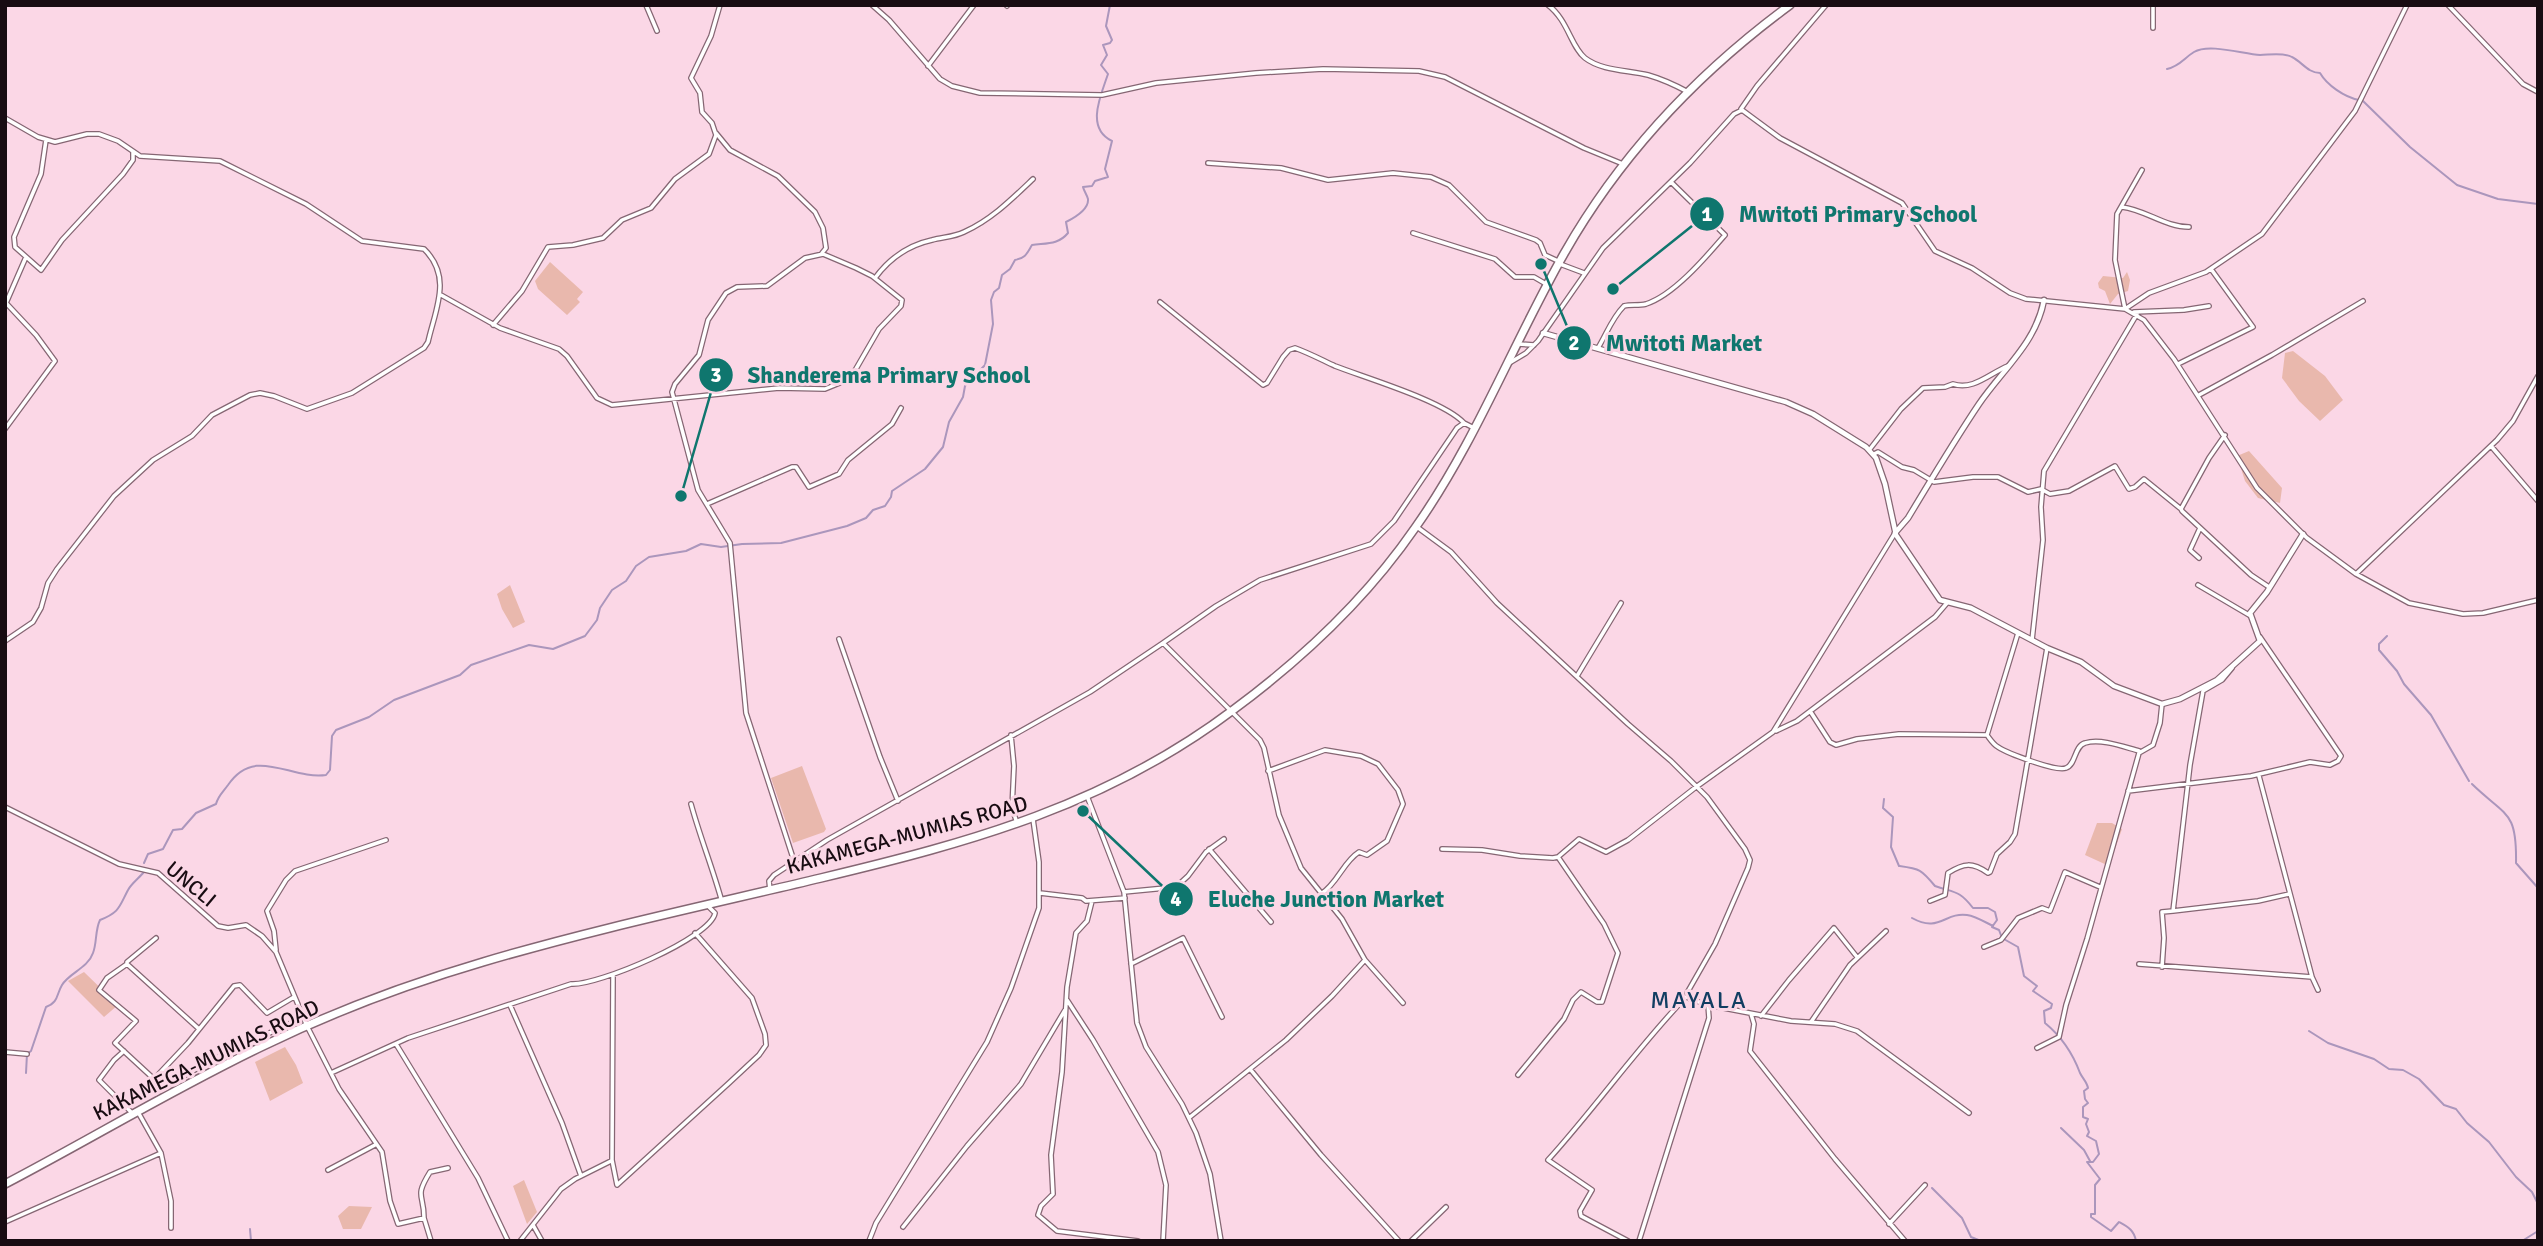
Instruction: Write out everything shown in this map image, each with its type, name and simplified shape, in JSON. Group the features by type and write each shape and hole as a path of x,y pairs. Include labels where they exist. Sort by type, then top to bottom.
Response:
{"highway":[{"name":"KAKAMEGA-MUMIAS ROAD","path":"5,1184 243,1056 307,1026 382,996 484,962 911,855 1018,824 1087,796 1198,736 1284,671 1376,579 1416,527 1476,429 1559,263 1597,201 1624,164 1688,92 1746,39 1790,5"}],"street":[{"path":"646,5 657,31"},
{"path":"720,5 711,36 691,80 700,93 702,112 730,150 778,176 815,212 823,228 829,257"},
{"path":"872,5 945,82 980,93 1101,95 1146,85 1256,73 1323,69 1419,71 1445,77 1584,148 1624,164"},
{"path":"928,66 974,5"},
{"path":"1548,5 1565,23 1585,58 1608,68 1659,78 1688,92"},
{"path":"1508,363 1521,357 1534,345 1584,273 1616,234 1741,110 1757,86 1826,5"},
{"path":"2153,5 2153,28"},
{"path":"2125,309 2148,293 2211,269 2262,234 2355,111 2407,5"},
{"path":"2448,5 2523,84 2538,92"},
{"path":"1741,110 1780,138 1902,203 1913,216 1928,243 1940,254 1972,268 2010,293 2026,299 2125,309 2135,313 2151,328 2178,364 2258,488 2303,534 2356,574 2409,603 2463,614 2483,613 2538,600"},
{"path":"5,118 55,142 99,134 146,157 220,161 306,204 362,241 424,248 434,262 441,295 424,348 352,393 307,409 280,398 260,393 250,394 212,415 192,436 153,460 114,496 57,569 48,583 41,608 33,622 5,641"},
{"path":"493,325 522,291 548,247 603,238 622,220 651,208 677,176 709,154 715,142 715,130"},
{"path":"46,140 41,174 14,237 15,247 41,270 62,240 123,174 133,160 133,152"},
{"path":"1208,163 1281,168 1328,180 1393,173 1439,179 1452,188 1486,222 1536,240 1545,255 1584,273"},
{"path":"2125,309 2115,260 2117,214 2142,170"},
{"path":"875,278 898,254 928,240 958,235 979,223 1000,209 1033,179"},
{"path":"1597,350 1612,319 1624,306 1645,304 1662,296 1726,235 1671,182"},
{"path":"2122,207 2136,208 2171,225 2189,228"},
{"path":"1413,233 1495,259 1515,276 1536,278 1548,285"},
{"path":"794,861 746,713 730,545 695,483 672,392 675,384 699,355 708,320 728,291 737,287 767,286 803,259 820,254 826,249"},
{"path":"441,295 493,325 563,352 597,398 604,403 628,405 779,388 825,389 847,380 857,369 878,330 903,304 900,297 875,278 820,254"},
{"path":"5,429 55,361 6,303 26,257"},
{"path":"2178,364 2253,327 2211,269"},
{"path":"1773,732 1895,533 1908,518 1980,403 2031,338 2044,300"},
{"path":"2199,395 2363,301"},
{"path":"1160,302 1263,385 1288,352 1296,348 1432,404 1476,429"},
{"path":"2135,313 2209,306"},
{"path":"2032,640 2043,540 2041,507 2044,471 2135,313"},
{"path":"1543,334 1786,402 1813,414 1872,452 1878,452 1902,467 1917,471 1931,481 1998,477 2028,492 2043,490 2050,494 2069,491 2115,466 2129,489 2144,479 2269,587"},
{"path":"1518,344 1534,345"},
{"path":"1872,452 1901,409 1923,388 1972,384 2009,366"},
{"path":"2356,574 2491,446 2513,421 2538,376"},
{"path":"706,504 792,467 796,468 806,486 830,479 839,474 848,460 892,425 901,408"},
{"path":"770,890 770,878 794,861 1090,692 1216,606 1260,580 1371,544 1394,521 1448,438 1464,423"},
{"path":"2181,509 2225,435"},
{"path":"2491,446 2538,501"},
{"path":"1872,452 1885,484 1895,533 1934,594 1947,603 1963,605 2047,648 2081,662 2114,686 2162,704 2180,699 2217,680 2251,651 2260,641 2260,637"},
{"path":"1416,527 1451,552 1497,603 1628,724 1661,750 1725,821 1750,860 1715,944 1687,996 1651,1034 1600,1100 1548,1160 1592,1190 1580,1211 1581,1216 1628,1241"},
{"path":"2200,528 2190,550 2200,558"},
{"path":"2249,615 2303,534"},
{"path":"2128,791 2259,775 2300,763 2333,764 2342,756 2260,637 2249,615 2199,585"},
{"path":"1577,676 1621,603"},
{"path":"1442,849 1558,858 1572,843 1581,838 1601,851 1608,851 1620,845 1773,732 1810,711 1935,617 1947,603"},
{"path":"1987,735 2018,633"},
{"path":"839,639 898,801"},
{"path":"1163,643 1260,740 1279,815 1297,860 1342,919 1365,960 1403,1003"},
{"path":"1930,901 1945,895 1948,873 1962,865 1974,864 1987,873 1990,872 1997,854 2015,834 2047,648"},
{"path":"2173,911 2188,783 2203,691 2222,680 2232,668"},
{"path":"1987,735 2004,751 2028,761 2065,769 2070,766 2080,746 2086,743 2106,743 2139,751 2153,745 2160,723 2162,704"},
{"path":"1810,711 1830,742 1836,745 1857,739 1899,734 1987,735"},
{"path":"1011,735 1014,766 1012,808 1018,824"},
{"path":"1268,771 1322,750 1361,756 1381,766 1401,797 1402,807 1387,841 1367,855 1359,852 1350,858 1347,867 1321,894"},
{"path":"2037,1048 2059,1037 2139,751"},
{"path":"2259,775 2289,894 2318,990"},
{"path":"1087,796 1124,892 1134,1009 1141,1034 1189,1118 1210,1174 1221,1241"},
{"path":"691,804 695,822 717,879 722,902"},
{"name":"UNCLI","path":"5,807 118,864 158,873 218,926 249,926 267,940 276,952 307,1026 339,1089 382,1152 390,1201 397,1224 424,1218"},
{"path":"869,1241 876,1223 987,1042 1035,923 1040,893 1039,854 1032,819"},
{"path":"1124,892 1176,887 1209,849 1224,838"},
{"path":"276,952 274,931 267,911 290,875 301,868 386,840"},
{"path":"1209,849 1271,922"},
{"path":"1518,1075 1564,1019 1573,1000 1581,992 1597,1002 1602,1002 1618,953 1599,916 1558,858"},
{"path":"1984,947 2001,940 2018,918 2042,908 2050,911 2065,872 2100,887"},
{"path":"1040,893 1092,901 1125,898"},
{"path":"2162,967 2162,912 2258,901 2289,894"},
{"path":"1092,901 1087,921 1076,933 1067,1000 1062,1072 1051,1155 1053,1194 1041,1206 1038,1215 1057,1231 1138,1241"},
{"path":"331,1073 396,1044 571,984 584,984 613,975 653,959 714,918 714,911 708,906"},
{"path":"1761,1016 1833,929 1836,929 1857,957"},
{"path":"1811,1022 1857,957 1886,931"},
{"path":"613,975 612,1160 617,1185 759,1055 766,1045 765,1034 752,998 695,933"},
{"path":"1131,964 1182,937 1222,1017"},
{"path":"156,938 107,978 99,990 136,1021 116,1043 155,1079 167,1096"},
{"path":"1189,1118 1299,1029 1365,960"},
{"path":"127,964 199,1029"},
{"path":"2139,964 2312,976"},
{"path":"155,1079 237,984 267,1013 294,997"},
{"path":"1687,996 1708,1005 1761,1016 1857,1031 1969,1112"},
{"path":"1067,1000 1158,1152 1166,1185 1163,1241"},
{"path":"510,1004 562,1123 581,1176"},
{"path":"1639,1241 1703,1038 1710,1010 1708,1005"},
{"path":"903,1227 967,1146 1021,1084 1066,1008"},
{"path":"1752,1014 1754,1024 1750,1051 1905,1241"},
{"path":"161,1088 304,1017"},
{"path":"396,1044 478,1178 508,1241"},
{"path":"239,1048 243,1056"},
{"path":"124,1051 99,1080 135,1113 161,1153 171,1201 171,1228"},
{"path":"5,1052 27,1054"},
{"path":"1250,1069 1321,1155 1399,1241"},
{"path":"180,1077 185,1086"},
{"path":"328,1170 375,1145"},
{"path":"5,1222 161,1153"},
{"path":"520,1241 555,1195 581,1176 612,1160"},
{"path":"431,1241 419,1194 430,1172 448,1168"},
{"path":"1889,1224 1925,1185"},
{"path":"1411,1241 1446,1207"},
{"path":"533,1225 542,1241"}],"shaded area":[{"path":"550,262 583,292 577,299 580,302 567,315 538,289 535,281"},
{"path":"2127,272 2130,280 2128,291 2118,294 2110,304 2105,291 2099,288 2098,283 2103,276 2123,278"},
{"path":"2293,351 2325,376 2343,400 2320,421 2299,401 2282,378 2285,353"},
{"path":"2249,451 2282,488 2280,503 2258,498 2245,481 2237,456"},
{"path":"510,585 525,622 513,628 497,594"},
{"path":"802,766 826,829 793,843 771,778"},
{"path":"2097,823 2112,823 2122,829 2109,866 2085,855"},
{"path":"84,972 118,1005 104,1017 68,981"},
{"path":"285,1047 303,1083 270,1101 255,1062"},
{"path":"524,1180 537,1212 527,1224 513,1186"},
{"path":"349,1206 372,1207 361,1229 343,1229 338,1216"}],"waterway":[{"path":"144,863 148,854 163,849 173,830 182,829 196,813 216,804 238,773 250,767 261,766 326,775 330,770 332,736 336,730 369,717 394,700 460,675 471,665 529,645 553,649 585,636 597,620 600,608 612,590 626,581 636,566 649,557 686,551 701,544 721,547 781,543 847,526 885,506 892,491 925,469 943,447 949,422 963,397 965,386 985,365 993,324 991,300 999,288 1002,275 1010,269 1015,260 1026,255 1032,245 1052,243 1064,237 1068,233 1066,222 1080,213 1088,203 1083,187 1092,186 1095,181 1108,177 1105,169 1112,141 1099,128 1097,110 1108,74 1101,65 1107,55 1103,45 1112,40 1106,26 1110,5"},
{"path":"2167,69 2179,64 2194,52 2208,49 2288,55 2312,71 2320,73 2331,86 2342,93 2359,100"},
{"path":"2363,101 2410,147 2457,185 2498,199 2538,204"},
{"path":"2387,636 2379,644 2379,650 2431,715 2469,781"},
{"path":"2472,784 2507,816 2514,833 2516,863 2538,888"},
{"path":"1884,799 1883,808 1893,817 1891,847 1899,866 1920,871 1935,886 1960,895 1973,908 1988,908 1995,912 1997,920 1992,927 1999,930 2002,938 2018,947 2024,976 2037,986 2033,991 2052,1004 2051,1008 2044,1011 2045,1023 2066,1046 2088,1088 2084,1091 2088,1103 2083,1107 2083,1117 2088,1119 2087,1136 2096,1141 2099,1154 2093,1162 2087,1162 2100,1179 2095,1185 2095,1214 2091,1214 2091,1217 2111,1231 2119,1222 2132,1231 2136,1241"},
{"path":"26,1073 27,1054 31,1051 46,1007 55,1000 65,981 91,958 100,920 118,908 129,888 144,872"},
{"path":"1912,918 1935,923 1953,916 1967,915 1993,926"},
{"path":"2309,1031 2328,1043 2374,1059 2389,1069 2403,1070 2419,1079 2444,1105 2456,1109 2467,1123 2489,1142 2516,1177 2532,1192 2538,1204"},
{"path":"2061,1128 2084,1150 2090,1161"},
{"path":"1932,1188 1962,1218 1971,1237 1981,1241"},
{"path":"250,1229 251,1241"},
{"path":"2522,1241 2538,1231"}],"place":[{"name":"Mwitoti Market","path":"1541,264"},
{"name":"Mwitoti Primary School","path":"1613,289"},
{"name":"Shanderema Primary School","path":"681,496"},
{"name":"Eluche Junction Market","path":"1083,811"}],"district":[{"name":"MAYALA","path":"1699,1000"}]}
